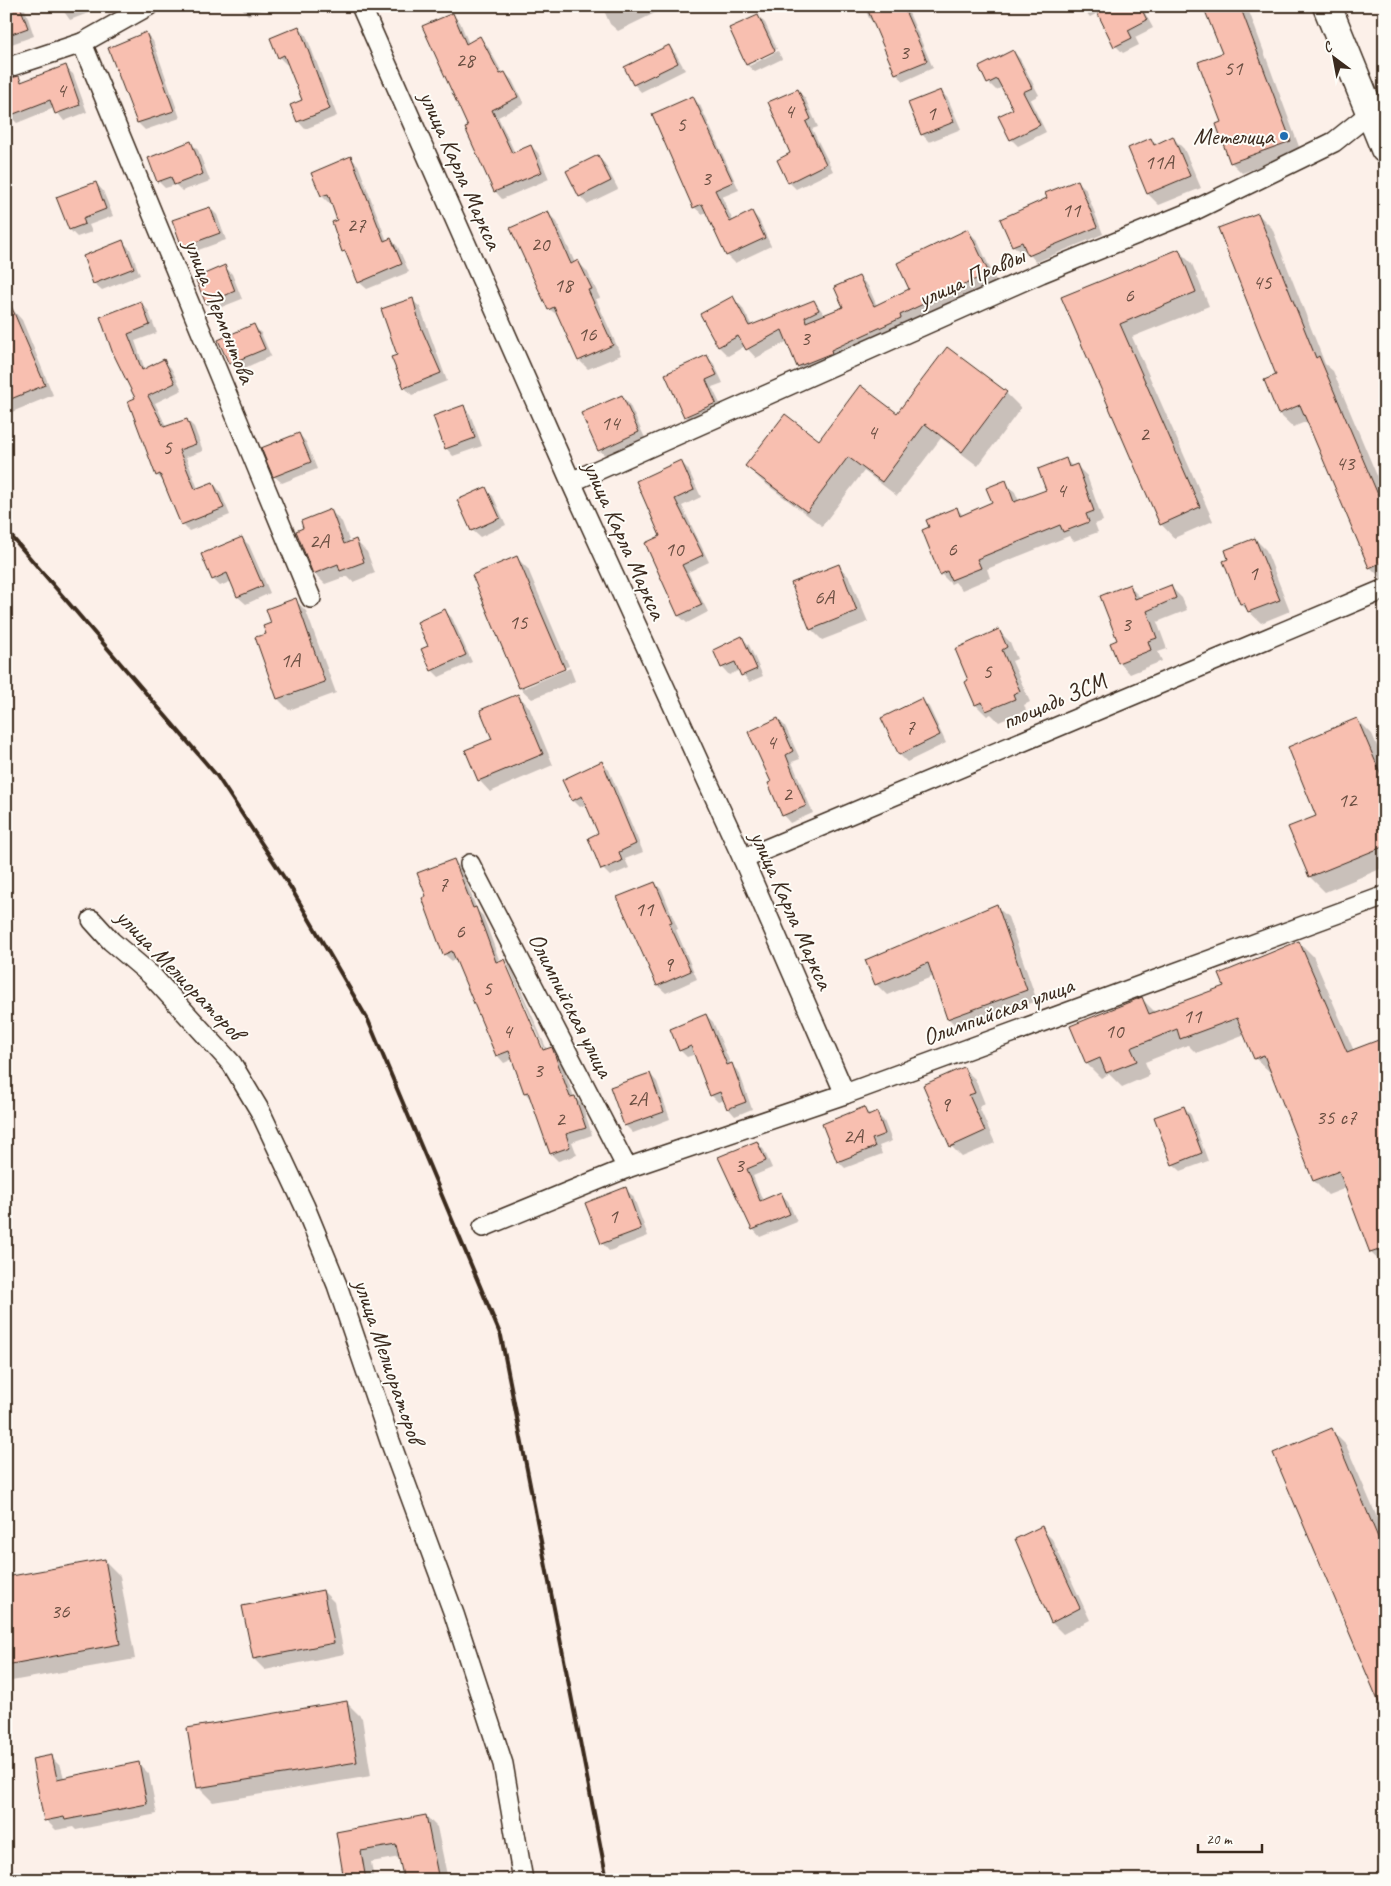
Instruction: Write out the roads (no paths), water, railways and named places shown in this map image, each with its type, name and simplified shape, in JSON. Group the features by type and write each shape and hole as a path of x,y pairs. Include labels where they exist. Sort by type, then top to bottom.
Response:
{"main road":[{"path":"1327,6 1377,111 1385,149"}],"street":[{"path":"6,68 82,42 148,6"},
{"name":"улица Карла Маркса","path":"362,6 571,482 743,859 844,1094"},
{"name":"улица Лермонтова","path":"82,42 311,598"},
{"name":"улица Правды","path":"571,482 1041,273 1193,211 1334,142 1377,111"},
{"name":"площадь ЗСМ","path":"743,859 1385,589"},
{"name":"Олимпийская улица","path":"470,864 627,1168"},
{"name":"Олимпийская улица","path":"483,1226 627,1168 844,1094 1385,896"},
{"name":"улица Мелиораторов","path":"92,920 111,941 152,976 232,1064 260,1111 305,1207 338,1285 390,1442 454,1614 500,1755 523,1880"}],"railway":[{"path":"6,530 217,776 291,888 368,1020 501,1336 607,1880"}],"place":[{"name":"Метелица","path":"1284,136"}]}
